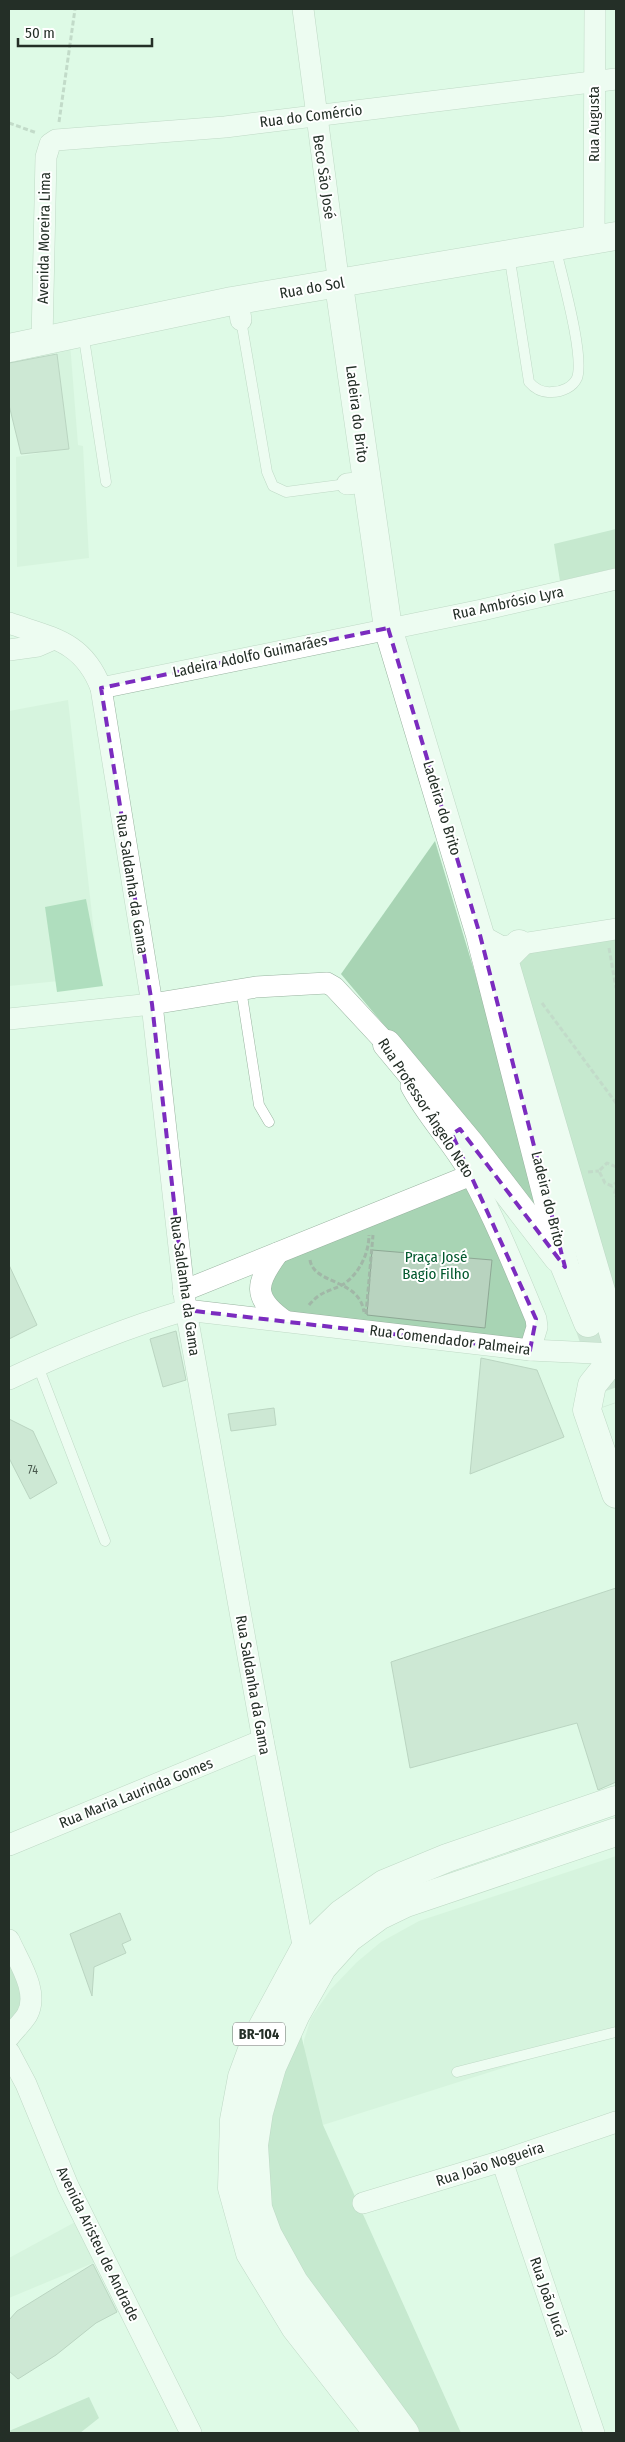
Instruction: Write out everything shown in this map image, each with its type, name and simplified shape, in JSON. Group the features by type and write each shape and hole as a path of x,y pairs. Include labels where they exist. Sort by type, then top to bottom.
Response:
{"main road":[{"name":"Rua do Sol","path":"9,348 83,331 239,310 339,285 605,237"},
{"name":"Ladeira do Brito","path":"339,285 357,483 394,627 497,947 565,1267 588,1323"},
{"name":"Ladeira do Brito","path":"497,947 507,956 505,963 616,1350"},
{"path":"387,1044 471,1145 565,1267"},
{"path":"616,1350 592,1385 587,1410 616,1494"},
{"name":"BR-104","path":"378,2433 295,2326 250,2253 232,2188 234,2120 242,2077 256,2039 304,1950 341,1914 384,1884 538,1825 616,1800"},
{"path":"538,1825 575,1827 616,1814"},
{"name":"BR-104","path":"404,2433 294,2282 268,2235 258,2208 254,2145 258,2112 272,2067 296,2014 322,1968 349,1938 378,1916 406,1903 616,1832"},
{"path":"272,2067 307,2009 328,1980 370,1938 396,1925 616,1845"}],"street":[{"name":"Beco São José","path":"303,9 339,285"},
{"name":"Rua Augusta","path":"594,9 594,81 605,237"},
{"name":"Rua do Comércio","path":"56,140 225,127 616,79"},
{"name":"Avenida Moreira Lima","path":"42,340 46,157 50,144 56,140"},
{"name":"Rua Ambrósio Lyra","path":"394,627 482,610 616,579"},
{"name":"Rua Saldanha da Gama","path":"9,623 71,646 87,659 95,671 101,688 152,1004 185,1300 263,1740 304,1950"},
{"name":"Ladeira Adolfo Guimarães","path":"101,688 394,627"},
{"path":"9,650 38,646 54,639"},
{"path":"497,947 610,930"},
{"name":"Rua Professor Ângelo Neto","path":"9,1020 152,1004 241,989 313,982 327,983 387,1044 424,1110 471,1175 536,1319 537,1327 530,1350"},
{"name":"Rua Comendador Palmeira","path":"9,1380 144,1322 278,1253 471,1175"},
{"path":"278,1253 262,1274 259,1284 265,1302 272,1312 295,1322"},
{"name":"Rua Comendador Palmeira","path":"185,1300 295,1322 363,1327 530,1350 616,1350"},
{"name":"Rua Maria Laurinda Gomes","path":"9,1845 263,1740"},
{"path":"9,1940 29,1986 31,1997 26,2015 9,2037"},
{"name":"Avenida Aristeu de Andrade","path":"9,2052 26,2084 68,2186 191,2433"},
{"name":"Rua João Nogueira","path":"363,2203 502,2161 616,2122"},
{"name":"Rua João Jucá","path":"502,2161 594,2433"}],"lane":[{"path":"509,253 529,382 534,388 541,391 559,391 569,388 576,380 579,359 555,245"},
{"path":"239,310 267,472 273,486 286,492 357,483"},
{"path":"83,331 106,482"},
{"path":"241,989 259,1106 269,1122"},
{"path":"38,1366 105,1541"},
{"path":"456,2072 616,2032"}],"path":[{"path":"9,123 56,140 75,9"},
{"path":"610,930 616,988"},
{"path":"539,999 616,1102"},
{"path":"616,1167 607,1163 599,1171 605,1183 612,1186 616,1183"},
{"path":"616,1189 614,1195 616,1196"},
{"path":"295,1322 311,1302 326,1290 343,1284 356,1273 369,1248 366,1218 374,1216 365,1325 363,1327"},
{"path":"315,1238 309,1254 311,1264 320,1274 343,1284 359,1298 363,1306 363,1327"}],"highlighted area":[{"path":"388,628 480,935 565,1267 460,1129 452,1134 536,1319 530,1350 186,1310 152,1004 101,688"}],"shaded area":[{"path":"70,343 78,445 83,446 89,558 17,567 16,457 69,448 56,345"},
{"path":"68,700 99,977 9,986 9,711"},
{"path":"86,899 103,986 57,992 45,907"},
{"path":"616,1856 616,2032 323,2125 303,2073 304,2040 311,2018 331,1989 357,1962 381,1942 419,1921"},
{"path":"77,2221 98,2261 9,2298 9,2258"}],"green space":[{"path":"616,529 616,568 560,581 554,544"},
{"path":"435,841 550,1222 341,974"},
{"path":"616,931 616,1322 507,959 517,942"},
{"name":"Praça José Bagio Filho","path":"471,1179 536,1323 527,1343 299,1321 268,1297 268,1272 279,1262"},
{"path":"9,1943 25,2011 9,2034"},
{"path":"296,2014 323,2125 461,2433 403,2433 286,2267 254,2145"},
{"path":"89,2397 99,2418 80,2433 9,2433 9,2431"}],"building":[{"path":"57,354 69,449 21,454 9,405 9,363"},
{"path":"372,1250 492,1260 485,1328 367,1315"},
{"path":"9,1265 37,1325 9,1339"},
{"path":"176,1331 186,1380 163,1387 150,1339"},
{"path":"481,1358 537,1370 564,1437 470,1474"},
{"path":"274,1408 276,1425 231,1431 228,1414"},
{"path":"9,1419 33,1431 57,1483 30,1499 9,1458"},
{"path":"616,1588 616,1782 598,1790 577,1723 410,1768 391,1662"},
{"path":"120,1913 131,1940 122,1944 126,1953 94,1967 92,1996 70,1934"},
{"path":"93,2264 117,2312 96,2323 56,2355 18,2379 9,2371 9,2320 17,2311"}],"tunnel":[{"path":"588,1323 616,1403"}]}
